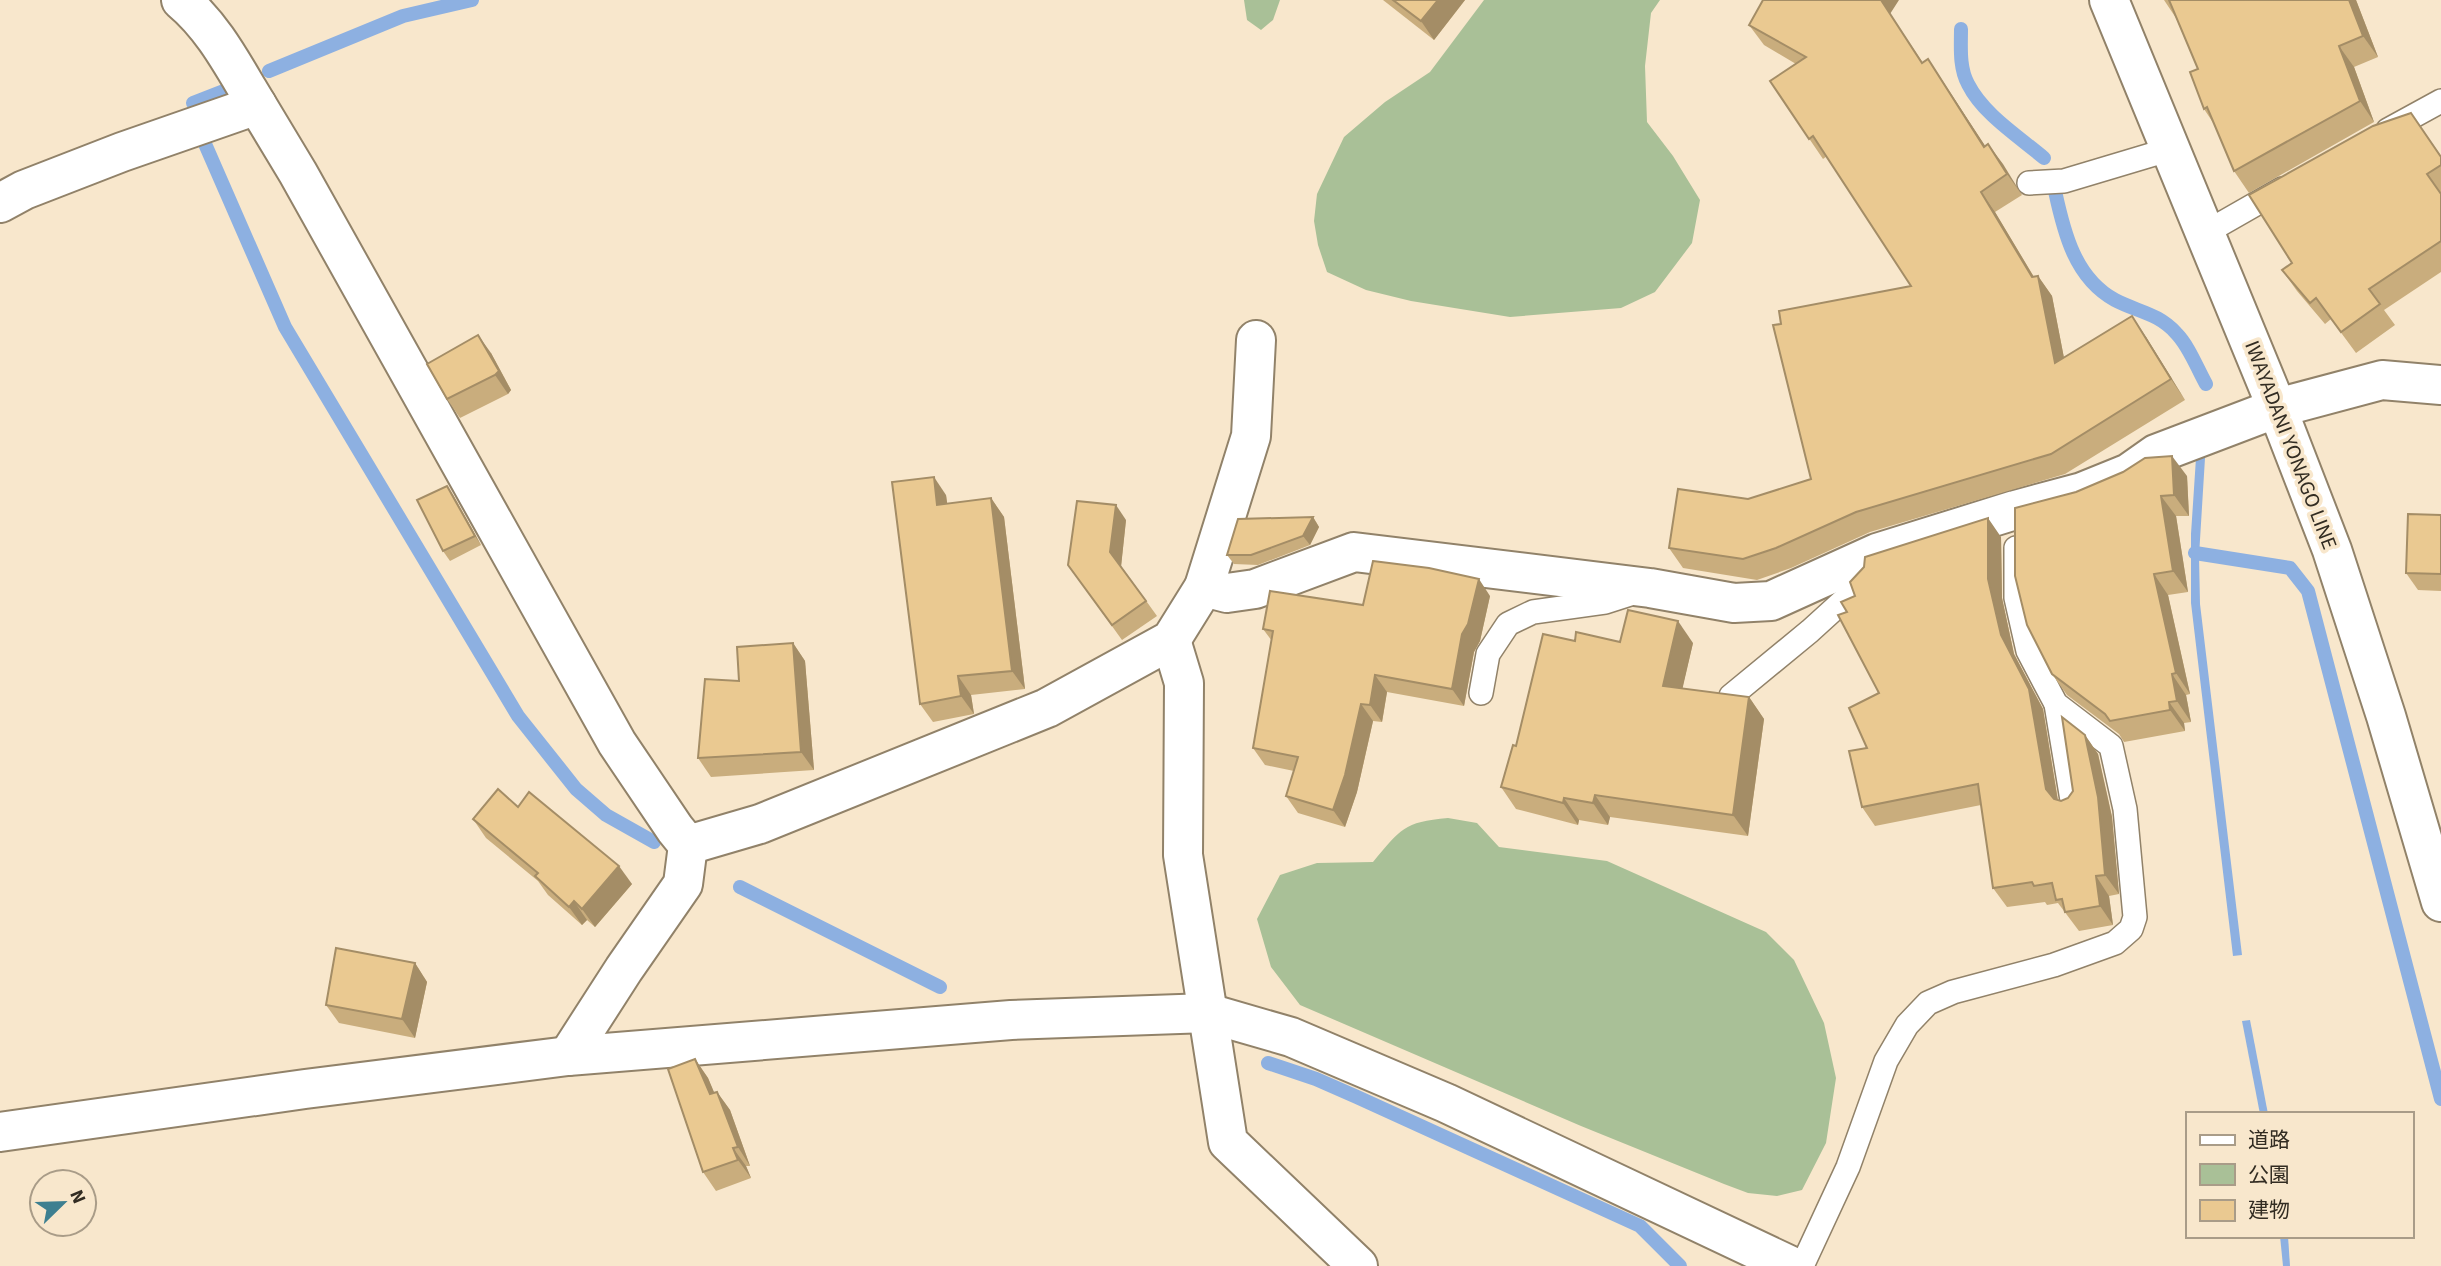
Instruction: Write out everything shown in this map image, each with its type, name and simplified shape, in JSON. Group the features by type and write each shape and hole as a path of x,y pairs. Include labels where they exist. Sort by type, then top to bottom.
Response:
{"street":[{"path":"181,0 195,12 225,52 298,173 617,743 675,830 688,845 683,884 568,1056"},
{"name":"IWAYADANI YONAGO LINE","path":"2109,0 2172,149 2332,550 2386,716 2441,902"},
{"path":"0,203 24,190 122,152 257,105"},
{"path":"688,845 760,824 1047,708 1171,640 1204,587 1251,436 1256,340"},
{"path":"1204,587 1227,593 1255,589 1354,552 1650,588 1734,603 1771,601 1877,553 2082,492 2129,473 2157,454 2277,408 2382,380 2441,385"},
{"path":"1171,640 1184,683 1183,855 1209,1013 1224,1129 1228,1142 1358,1266"},
{"path":"0,1132 305,1089 568,1056 1011,1020 1209,1013 1291,1037 1446,1103 1791,1266"}],"lane":[{"path":"2368,141 2441,101"},
{"path":"2029,183 2064,181 2172,149"},
{"path":"2206,233 2297,180"},
{"path":"2015,510 2016,598 2028,650 2056,704 2073,806"},
{"path":"1731,696 1810,631 1865,581 1862,560"},
{"path":"1481,693 1488,654 1508,624 1533,612 1605,602 1650,588"},
{"path":"1801,1266 1848,1167 1885,1061 1907,1024 1928,1003 1953,992 2054,965 2115,943 2131,929 2134,917 2125,809 2111,746 2056,704"}],"green space":[{"path":"1244,0 1280,0 1273,20 1261,30 1247,20"},
{"path":"1484,0 1660,0 1651,13 1645,66 1647,122 1673,156 1700,200 1692,243 1655,292 1621,308 1510,317 1411,301 1366,290 1327,272 1314,221 1317,194 1344,137 1385,102 1430,72"},
{"path":"1448,818 1477,823 1499,847 1607,861 1766,932 1794,960 1824,1023 1836,1078 1826,1143 1802,1190 1777,1196 1748,1193 1581,1126 1300,1005 1271,967 1257,919 1280,875 1317,863 1373,862 1404,829 1421,822"}],"water":[{"path":"2196,458 2205,458 2199,556 2200,604 2242,955 2233,956 2191,603 2191,534"},
{"path":"2250,1020 2268,1112 2260,1112 2242,1021"},
{"path":"2280,1238 2288,1238 2290,1266 2283,1266"}],"building":[{"path":"1393,0 1438,0 1421,21"},
{"path":"1763,0 1881,0 1922,63 1928,59 1984,147 1988,144 2007,174 1981,192 2032,277 2038,276 2055,363 2132,316 2171,379 2051,454 1856,512 1776,548 1743,559 1669,548 1678,489 1748,499 1811,479 1773,325 1781,324 1779,311 1911,286 1813,136 1809,139 1770,81 1806,57 1749,25"},
{"path":"2169,0 2349,0 2363,36 2339,46 2360,101 2234,171 2207,107 2204,109 2190,72 2198,69"},
{"path":"2411,113 2441,157 2441,165 2427,174 2441,194 2441,241 2369,289 2380,304 2341,332 2316,298 2310,303 2282,270 2292,263 2249,195 2373,126"},
{"path":"478,335 499,371 447,399 427,364"},
{"path":"2172,456 2174,495 2161,496 2173,571 2154,574 2176,673 2172,674 2177,701 2169,702 2170,710 2110,721 2105,714 2052,674 2027,625 2015,576 2015,508 2076,492 2123,472 2145,458"},
{"path":"934,477 937,505 991,498 1012,671 958,676 961,696 920,704 892,482"},
{"path":"447,486 475,536 443,551 417,500"},
{"path":"1077,501 1116,505 1110,552 1146,601 1112,625 1068,565"},
{"path":"2408,514 2441,515 2441,574 2406,573"},
{"path":"1313,517 1303,536 1251,555 1227,555 1238,519"},
{"path":"1988,518 1988,579 2001,635 2029,689 2046,789 2054,799 2061,801 2068,798 2073,791 2062,717 2085,735 2098,797 2105,875 2096,876 2100,906 2065,912 2062,899 2056,900 2052,883 2034,886 2032,882 1993,888 1978,784 1862,807 1849,751 1867,748 1849,708 1879,693 1838,615 1847,612 1841,602 1855,596 1850,582 1864,567 1865,557"},
{"path":"1373,561 1429,568 1479,579 1468,624 1462,634 1452,689 1375,675 1370,705 1361,704 1345,775 1333,810 1286,796 1298,757 1253,748 1273,631 1263,629 1270,591 1363,605"},
{"path":"1628,610 1678,621 1663,686 1749,697 1733,815 1595,795 1593,803 1564,798 1563,803 1501,787 1513,745 1516,746 1543,634 1575,641 1576,632 1620,642"},
{"path":"793,643 801,752 698,758 705,679 739,681 737,647"},
{"path":"498,789 518,807 529,792 619,866 582,909 574,901 569,907 535,876 538,873 473,819"},
{"path":"336,948 415,963 402,1019 326,1005"},
{"path":"695,1059 710,1094 717,1092 738,1147 733,1148 738,1160 703,1172 668,1069"}],"waterway":[{"path":"269,71 403,16 472,0"},
{"path":"1961,29 1963,71 1975,95 2002,124 2044,158"},
{"path":"193,103 234,87"},
{"path":"202,137 285,327 518,716 576,789 606,815 654,842"},
{"path":"2055,191 2067,238 2090,280 2115,300 2169,326 2185,344 2206,384"},
{"path":"2195,553 2290,568 2308,591 2441,1099"},
{"path":"740,887 940,987"},
{"path":"1268,1063 1316,1079 1640,1226 1680,1266"}]}
